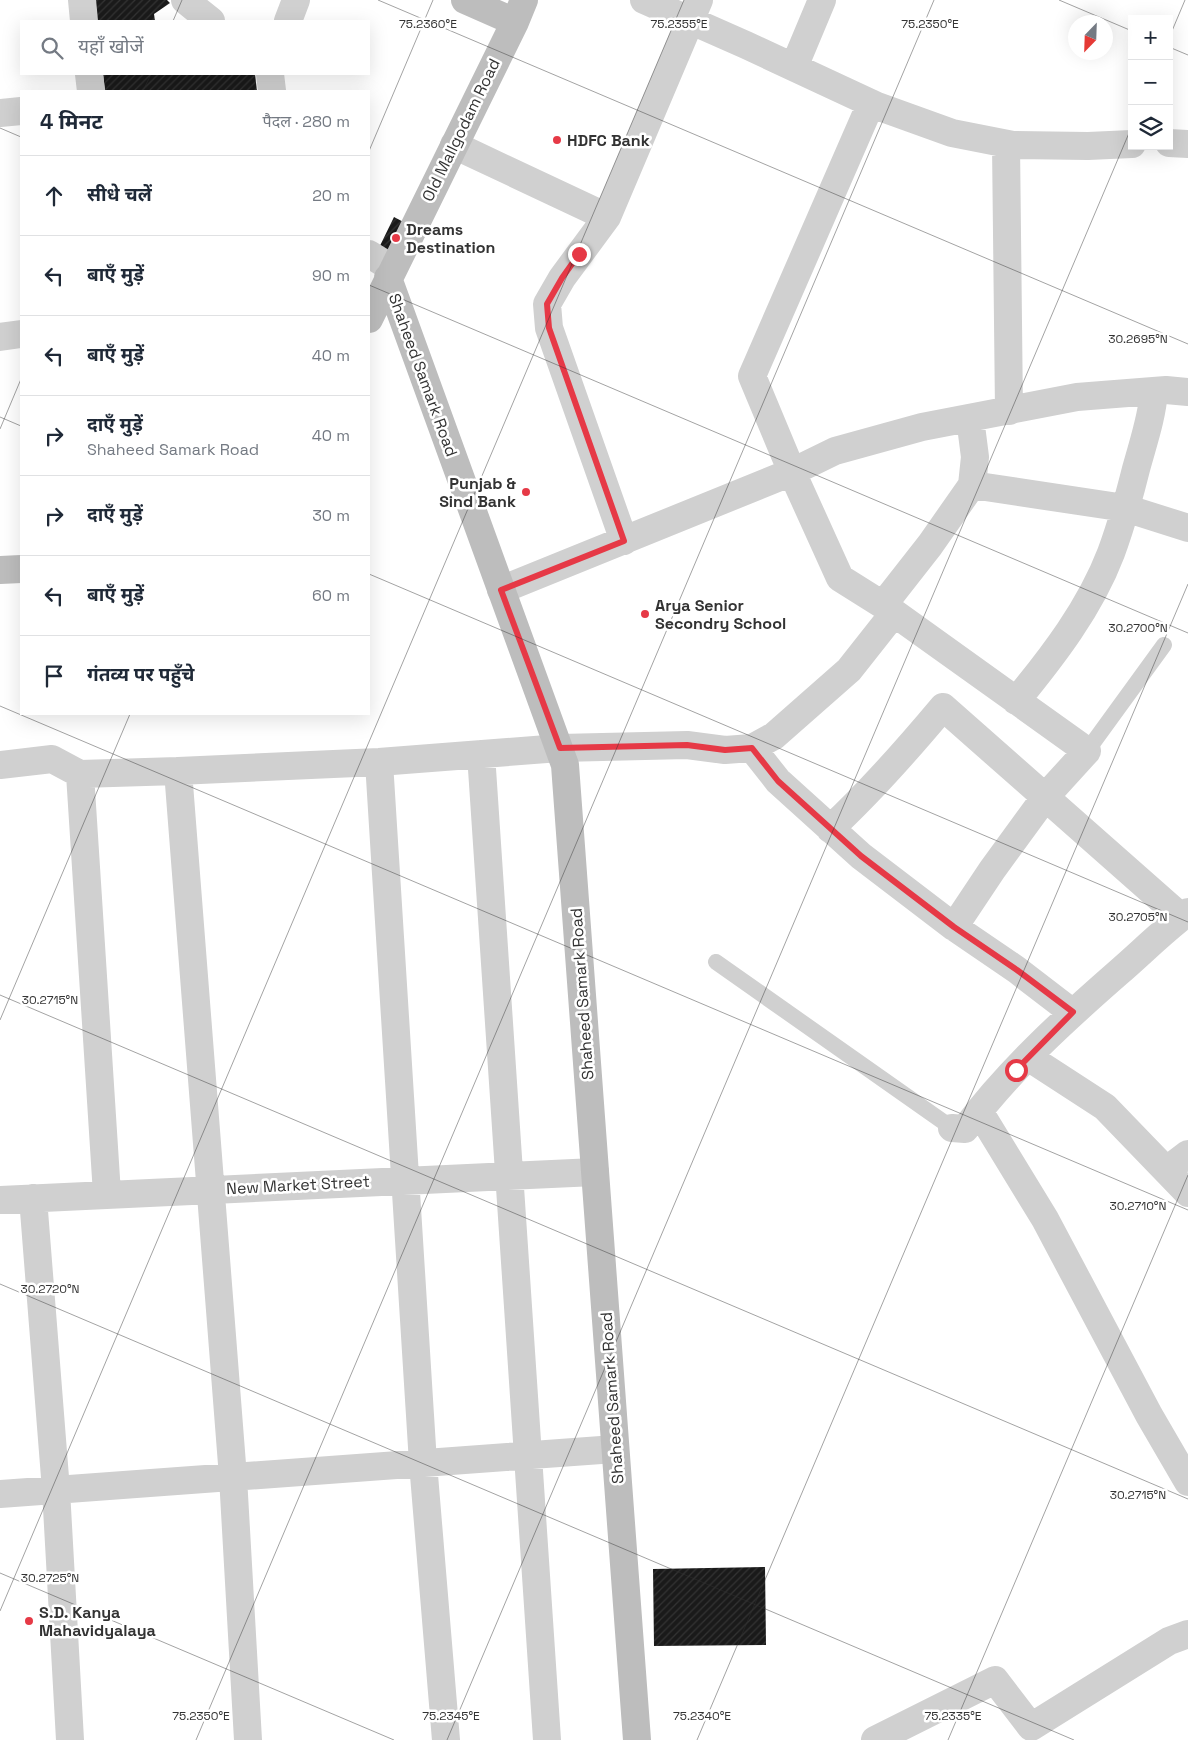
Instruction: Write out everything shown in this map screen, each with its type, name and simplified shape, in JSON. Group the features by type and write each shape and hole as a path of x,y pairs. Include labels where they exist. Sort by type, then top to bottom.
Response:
{"street":[{"path":"82,0 84,20"},
{"path":"185,0 210,20"},
{"path":"288,20 296,0"},
{"path":"465,0 519,11"},
{"path":"644,0 695,10 794,67 871,103 952,133 1006,144 1088,146 1128,144"},
{"path":"794,67 822,0"},
{"path":"624,541 549,328 547,304 562,278 607,217 695,10"},
{"name":"Old Mallgodam Road","path":"370,317 519,11"},
{"path":"89,75 91,90"},
{"path":"270,75 272,90"},
{"path":"871,103 752,376 792,472 840,578 889,609 1087,751 1046,796 992,870 954,927"},
{"path":"0,113 20,111"},
{"path":"1173,143 1188,144"},
{"path":"1006,144 1008,411"},
{"path":"454,145 607,217"},
{"path":"370,255 389,278"},
{"name":"Shaheed Samark Road","path":"389,278 565,765 637,1740"},
{"path":"0,337 20,334"},
{"path":"501,590 792,472 835,451 922,427 1077,397 1166,390 1188,392"},
{"path":"1016,701 1047,663 1090,597 1110,554 1152,411 1154,391"},
{"path":"0,765 52,759 80,774 379,762 560,748 687,745 725,750 752,748 774,736 849,670 972,485 975,457 970,418"},
{"path":"972,485 1125,508 1188,528"},
{"path":"0,570 20,568"},
{"path":"830,829 892,768 943,707 1184,915 1073,1012 1028,1057 965,1129 952,1128"},
{"path":"752,748 778,781 861,856 954,927 1017,970 1073,1012"},
{"path":"482,754 547,1740"},
{"path":"379,762 423,1463 446,1740"},
{"path":"178,771 233,1477 248,1740"},
{"path":"80,774 107,1194"},
{"path":"1028,1057 1105,1107 1188,1192"},
{"path":"979,1111 1045,1219 1149,1415 1188,1482"},
{"path":"1167,1170 1188,1154"},
{"name":"New Market Street","path":"0,1200 595,1172"},
{"path":"33,1198 56,1490 70,1740"},
{"path":"0,1494 615,1449"},
{"path":"876,1740 995,1680 1031,1727 1169,1641 1188,1634"}],"lane":[{"path":"1087,751 1164,644"},
{"path":"716,962 952,1128"}],"building":[{"path":"94,0 167,0 170,3 154,14 155,20 97,20"},
{"path":"103,75 255,75 257,90 105,90"},
{"name":"Dreams Destination","path":"394,217 413,227 403,250 375,256"},
{"path":"765,1567 766,1645 654,1646 653,1569"}],"place":[{"name":"HDFC Bank","path":"557,140"},
{"name":"Dreams Destination","path":"396,238"},
{"name":"Punjab & Sind Bank","path":"526,492"},
{"name":"Arya Senior Secondry School","path":"645,614"},
{"name":"S.D. Kanya Mahavidyalaya","path":"29,1621"}],"route":[{"path":"579,254 547,304 549,328 624,541 501,590 560,748 687,745 725,750 752,748 778,781 861,856 954,927 1017,970 1073,1012 1016,1070"}]}
